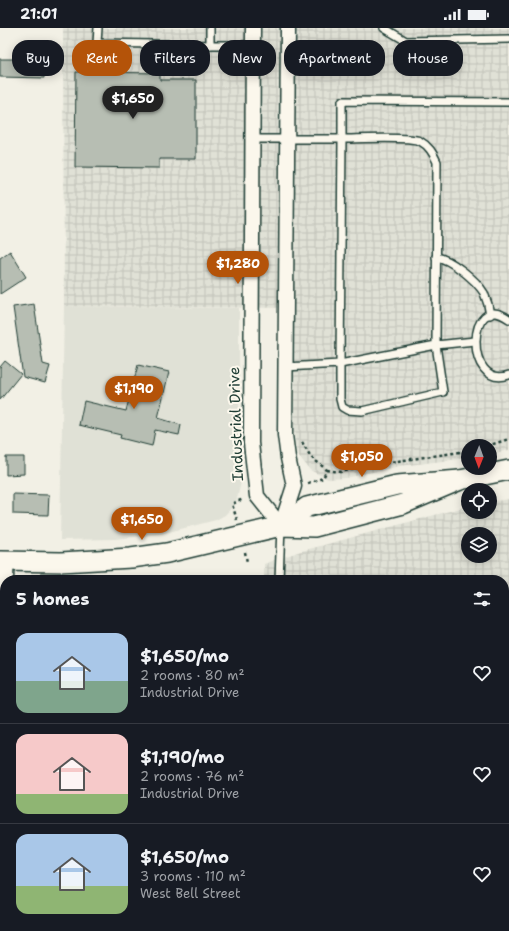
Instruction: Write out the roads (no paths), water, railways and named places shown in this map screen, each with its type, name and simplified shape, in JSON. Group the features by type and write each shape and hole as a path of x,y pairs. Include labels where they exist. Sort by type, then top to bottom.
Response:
{"main road":[{"path":"2,561 61,562 168,553 281,526 307,507 397,485 460,480 509,470"}],"street":[{"name":"Industrial Drive","path":"252,40 253,28"},
{"path":"281,526 294,486 285,435 288,28"},
{"name":"Industrial Drive","path":"252,76 250,402 253,471 257,496 281,526"},
{"path":"2,561 2,575"}],"lane":[{"path":"98,28 98,43 140,44"},
{"path":"210,28 210,40"},
{"path":"384,28 406,41 509,39"},
{"path":"210,45 218,45"},
{"path":"251,139 287,140 342,139 385,138 419,140 431,149 437,162 436,345 443,392 362,411 347,410 342,407 340,399 342,139 342,101 509,102"},
{"path":"436,257 449,260 476,284 484,293 490,315"},
{"path":"509,319 500,314 490,315 483,319 475,341 476,353 484,367 498,376 509,375"},
{"path":"285,367 340,364 436,345 475,341"},
{"path":"279,575 281,526"}]}
